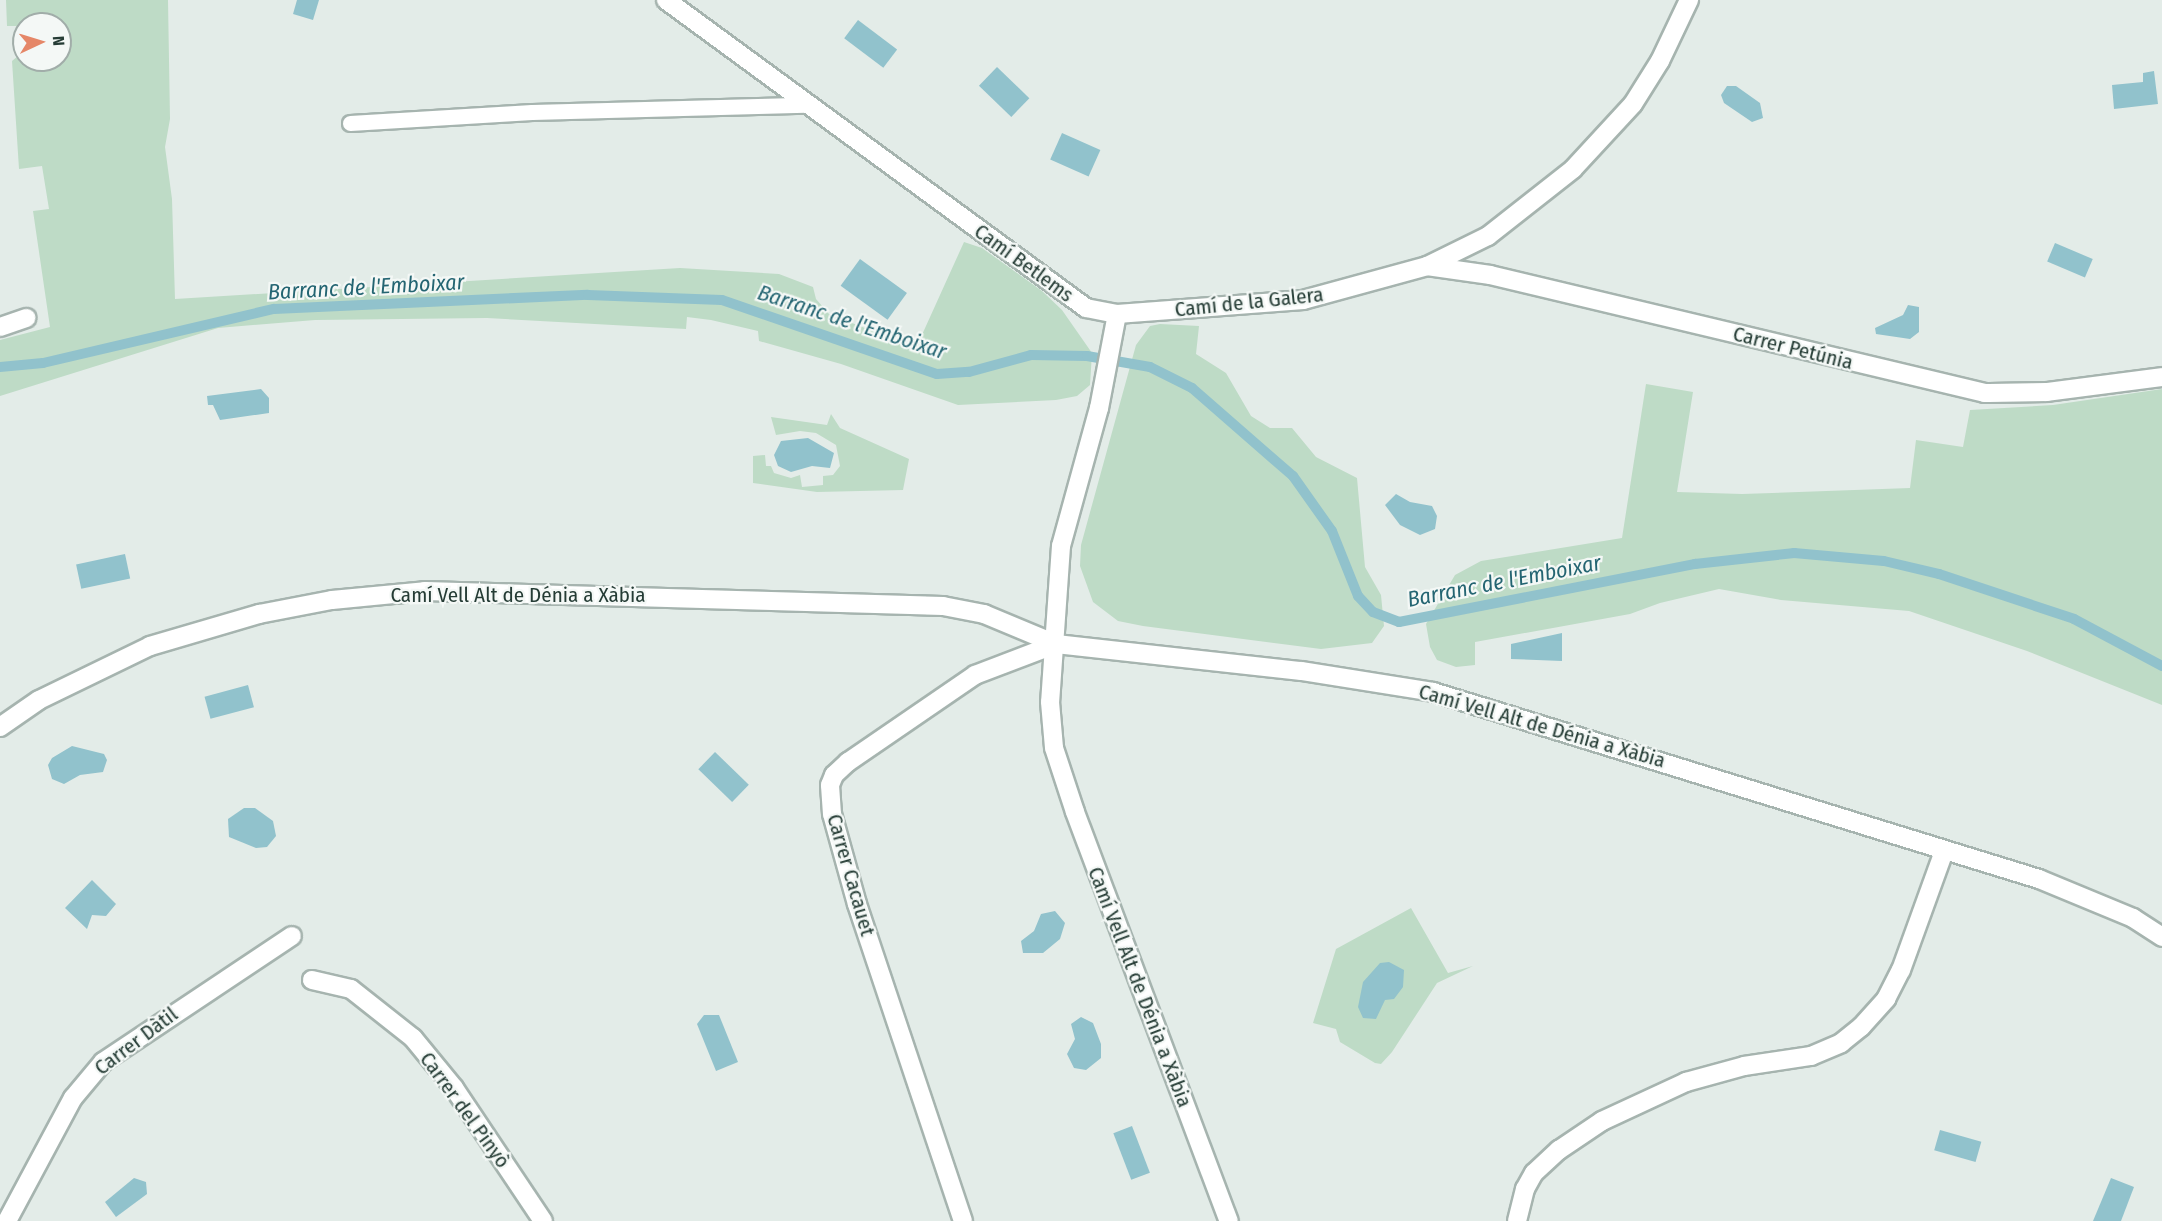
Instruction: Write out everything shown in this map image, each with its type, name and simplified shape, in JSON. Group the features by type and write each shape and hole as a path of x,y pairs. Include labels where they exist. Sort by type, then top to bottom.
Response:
{"street":[{"name":"Camí Betlems","path":"666,0 805,105 1086,308 1116,314"},
{"name":"Camí de la Galera","path":"1116,314 1304,300 1426,266 1506,224 1591,152 1647,82 1689,0"},
{"name":"Carrer Petúnia","path":"1426,266 1490,275 1976,392 2047,392 2162,377"},
{"path":"1056,644 1061,546 1098,408 1116,314"},
{"path":"0,327 26,318"},
{"name":"Camí Vell Alt de Dénia a Xàbia","path":"0,728 49,696 150,646 193,632 285,608 425,591 669,595 943,606 984,614 1056,644 1302,671 1433,692 1715,776 2091,899 2133,918 2162,937"},
{"name":"Camí Vell Alt de Dénia a Xàbia","path":"1056,644 1050,702 1054,748 1074,812 1229,1221"},
{"name":"Carrer Cacauet","path":"963,1221 857,904 832,814 830,784 834,775 848,762 975,675 1056,644"},
{"path":"1517,1221 1525,1189 1534,1173 1559,1150 1602,1121 1686,1082 1744,1066 1811,1056 1840,1043 1861,1027 1886,999 1901,970 1944,851"},
{"name":"Carrer Dàtil","path":"7,1221 73,1098 103,1062 292,936"},
{"name":"Carrer del Pinyò","path":"312,980 351,989 413,1038 454,1088 543,1221"}],"lane":[{"path":"350,123 532,112 805,105"}],"green space":[{"path":"6,0 168,0 170,119 165,147 172,199 175,299 680,268 779,274 813,287 816,299 829,314 916,348 964,242 982,248 1042,291 1062,310 1092,353 1090,385 1077,396 1056,400 958,405 841,364 759,341 758,331 711,320 687,317 686,329 487,318 315,320 218,328 0,396 0,340 50,327 33,211 49,209 42,166 19,169 13,72 72,72 72,12 12,12 12,26 7,26"},
{"path":"1160,324 1199,326 1196,354 1226,373 1251,416 1270,428 1292,428 1316,457 1357,478 1365,567 1381,595 1384,626 1372,643 1321,649 1143,626 1118,621 1093,602 1080,566 1081,545 1136,345 1150,326"},
{"path":"1646,384 1693,392 1677,492 1742,494 1910,488 1916,440 1963,447 1970,410 2053,405 2162,389 2162,705 2027,651 1909,611 1781,600 1719,589 1660,603 1630,614 1475,642 1475,665 1456,667 1437,660 1430,647 1426,624 1455,575 1481,561 1622,538"},
{"path":"831,414 840,428 909,459 903,490 817,492 753,483 753,456 765,455 766,466 771,466 774,473 791,478 800,475 802,487 823,485 823,476 833,475 840,466 836,445 816,433 800,431 776,435 771,417 827,425"},
{"path":"1411,908 1448,973 1473,966 1437,983 1392,1052 1381,1064 1375,1063 1340,1042 1336,1029 1313,1023 1336,949"}],"water":[{"path":"297,0 319,0 313,20 293,14"},
{"path":"858,20 897,49 883,68 844,38"},
{"path":"997,67 1029,98 1011,117 979,86"},
{"path":"2154,71 2158,104 2114,109 2112,85 2143,82 2143,73"},
{"path":"1727,86 1736,86 1760,103 1763,118 1752,122 1724,103 1721,95"},
{"path":"1062,133 1100,150 1089,177 1050,159"},
{"path":"2055,243 2093,259 2085,277 2047,261"},
{"path":"860,259 907,293 888,320 841,286"},
{"path":"1908,305 1919,307 1919,332 1910,339 1876,334 1875,328 1903,315"},
{"path":"261,389 269,398 269,413 220,420 213,405 208,405 207,396"},
{"path":"808,438 834,453 830,468 812,466 791,472 778,466 774,455 781,441"},
{"path":"1396,494 1410,502 1432,506 1437,516 1435,529 1420,535 1400,525 1385,505"},
{"path":"125,554 130,578 81,589 76,564"},
{"path":"1562,633 1562,661 1511,659 1511,644"},
{"path":"248,685 254,707 210,719 205,697"},
{"path":"72,746 104,754 107,760 103,772 80,775 64,784 52,779 48,765 52,758"},
{"path":"715,752 749,785 732,802 698,769"},
{"path":"244,808 255,808 273,821 276,836 267,847 256,848 229,837 228,819"},
{"path":"92,880 116,904 106,916 92,915 87,929 65,908"},
{"path":"1055,911 1065,923 1060,939 1043,953 1023,953 1021,941 1034,931 1041,914"},
{"path":"1389,962 1404,970 1403,987 1394,999 1385,1000 1376,1019 1363,1018 1358,1007 1363,982 1380,963"},
{"path":"704,1015 719,1015 738,1062 716,1071 697,1024"},
{"path":"1081,1017 1093,1023 1101,1044 1101,1058 1086,1070 1074,1068 1067,1054 1075,1039 1071,1024"},
{"path":"1132,1126 1150,1173 1131,1180 1113,1133"},
{"path":"1940,1130 1981,1142 1976,1162 1934,1150"},
{"path":"134,1178 146,1182 147,1194 116,1217 105,1202"},
{"path":"2111,1178 2134,1187 2121,1221 2093,1221"}],"waterway":[{"name":"Barranc de l'Emboixar","path":"0,367 43,363 274,309 588,295 722,300 937,374 969,372 1031,355 1087,356 1150,367 1192,388 1293,476 1332,531 1358,596 1373,612 1399,622 1695,564 1794,553 1884,561 1939,574 2074,619 2162,666"}]}
